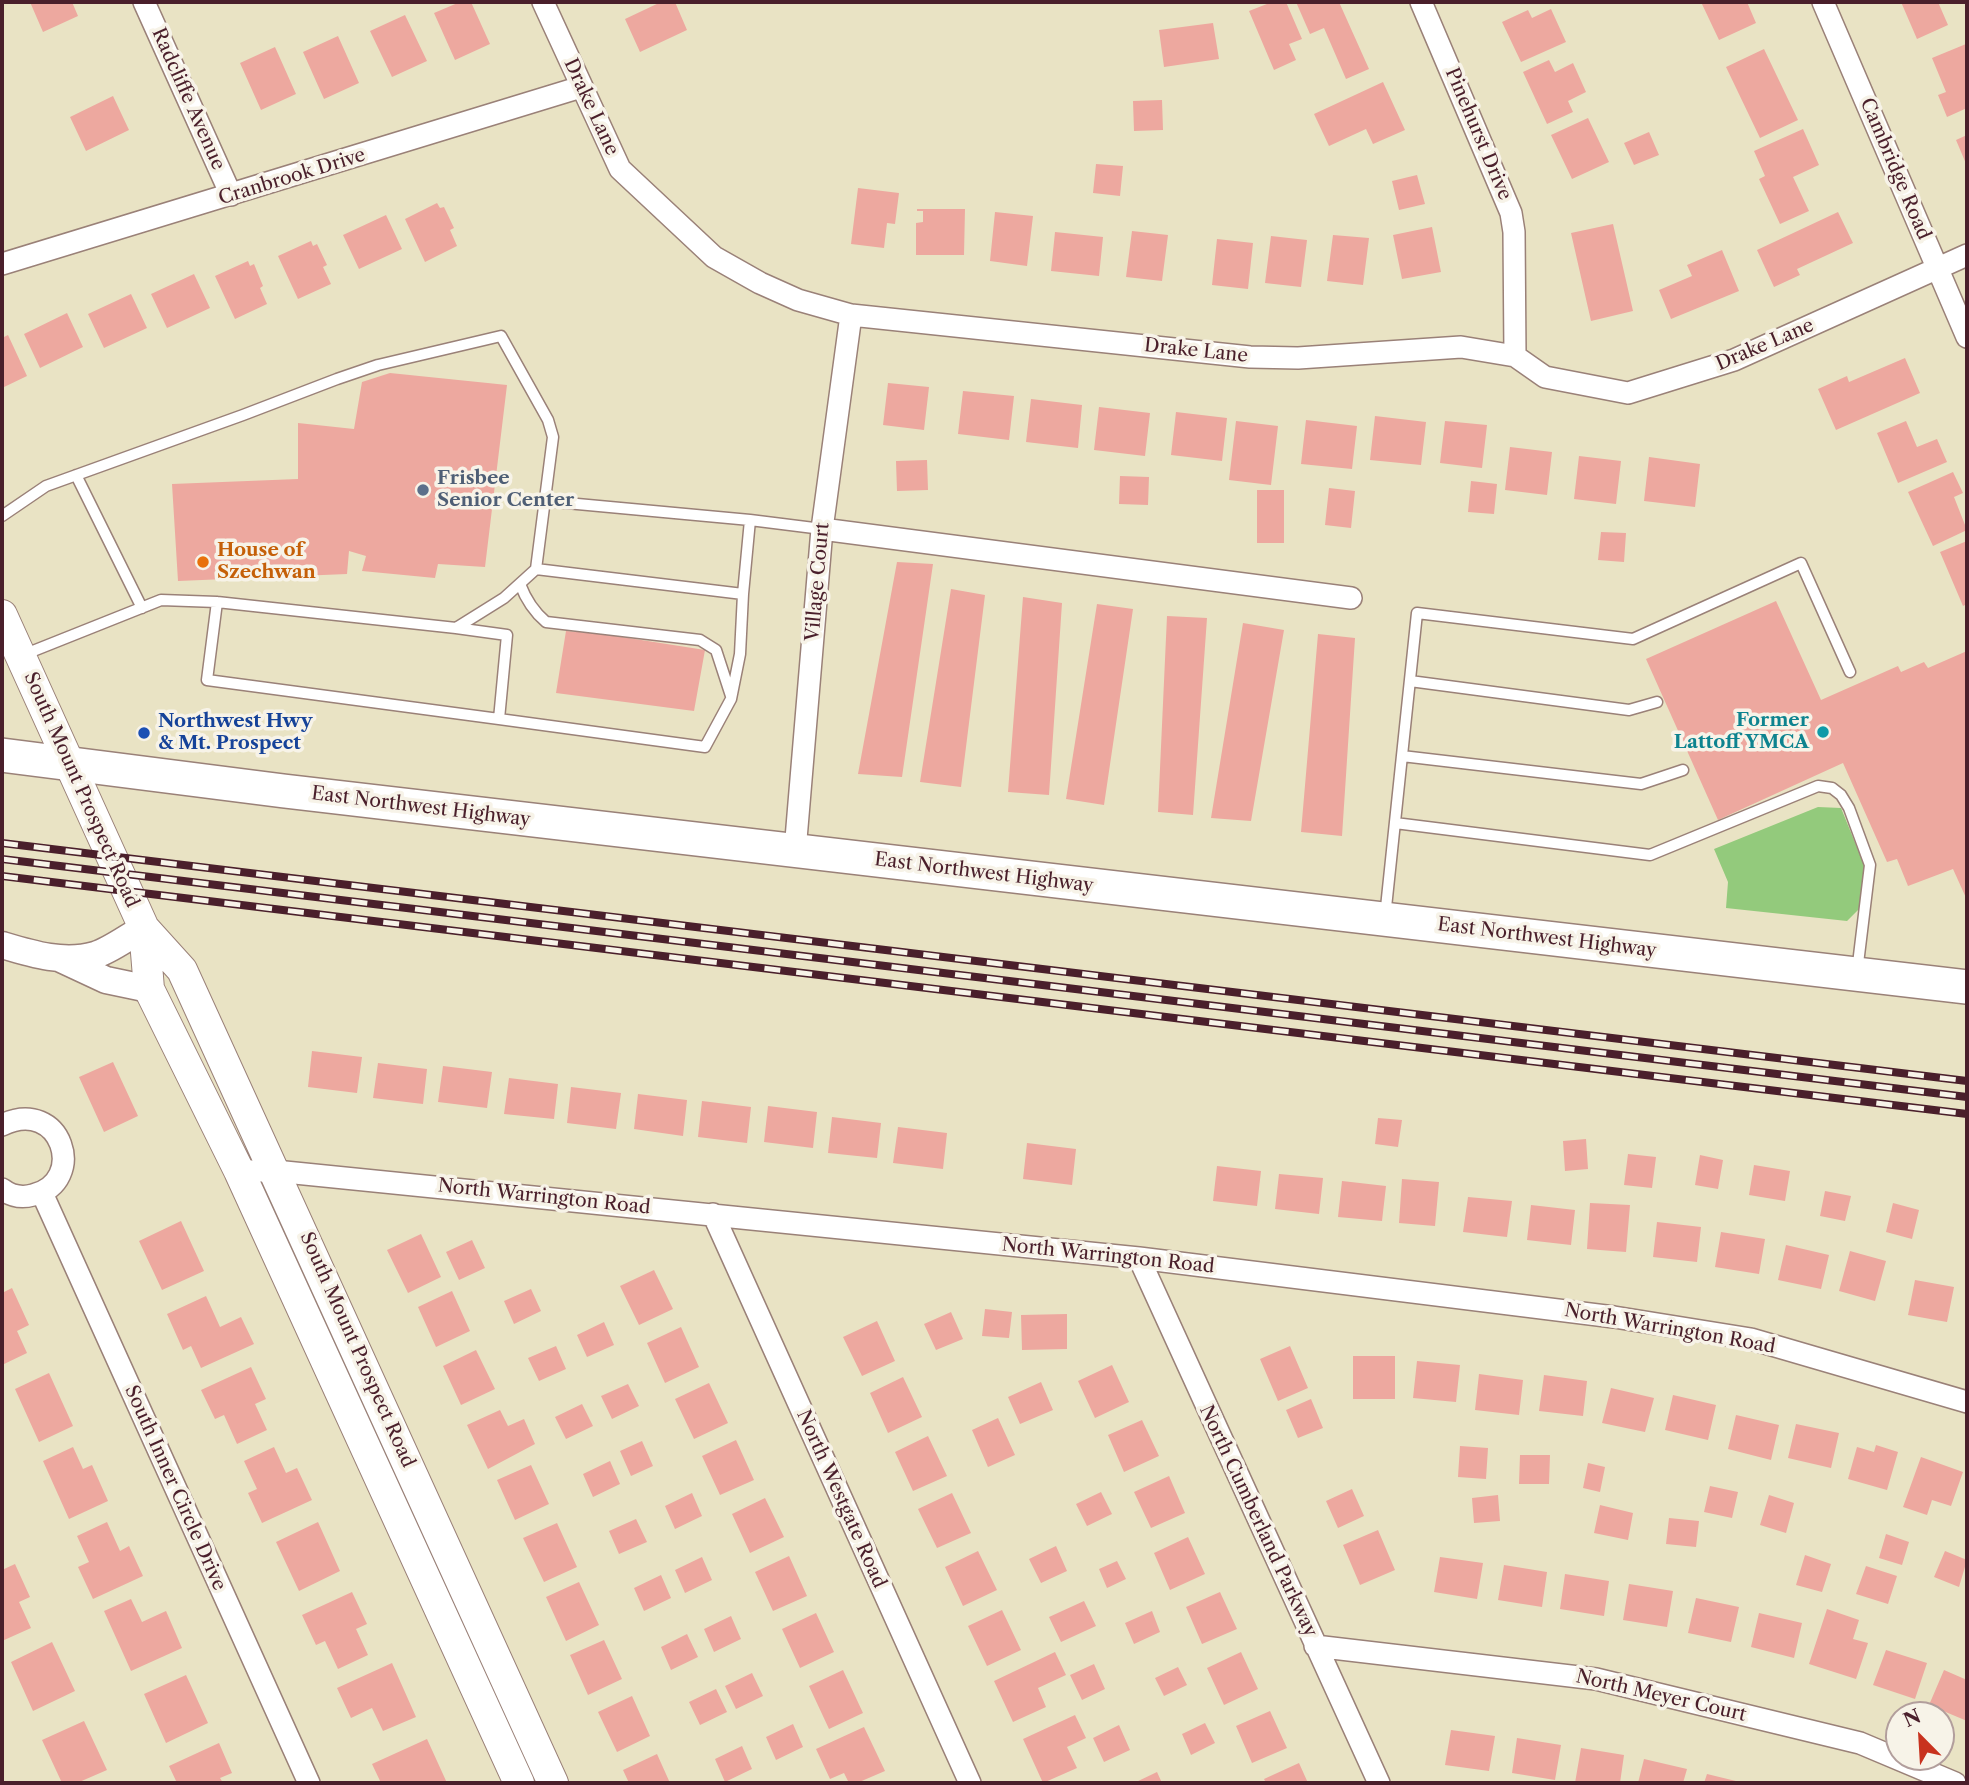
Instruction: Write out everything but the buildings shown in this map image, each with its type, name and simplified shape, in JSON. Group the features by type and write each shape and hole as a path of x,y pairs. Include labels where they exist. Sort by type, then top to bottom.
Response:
{"main road":[{"name":"South Mount Prospect Road","path":"3,622 144,928 182,970 553,1783"},
{"name":"East Northwest Highway","path":"2,755 795,851 1967,987"},
{"name":"South Mount Prospect Road","path":"144,928 149,989 239,1171 519,1783"}],"street":[{"name":"Radcliffe Avenue","path":"144,2 231,195"},
{"name":"Drake Lane","path":"543,2 620,169 714,257 760,283 798,300 851,315 1250,357 1298,358 1461,347 1515,356 1545,377 1628,393 1734,360 1967,255"},
{"name":"Pinehurst Drive","path":"1421,2 1511,213 1514,232 1515,356"},
{"name":"Cambridge Road","path":"1823,2 1967,337"},
{"name":"Cranbrook Drive","path":"2,264 581,87"},
{"name":"Village Court","path":"795,851 822,529 851,315"},
{"path":"822,529 1351,598"},
{"path":"2,945 30,954 61,959 96,955 144,928"},
{"path":"61,959 106,980 149,989"},
{"path":"2,1125 14,1119 39,1120 50,1127 58,1137 64,1162 60,1174 42,1193 19,1196 2,1189"},
{"name":"North Warrington Road","path":"239,1171 275,1171 1139,1258 1614,1317 1751,1339 1967,1402"},
{"name":"South Inner Circle Drive","path":"42,1193 309,1783"},
{"name":"North Westgate Road","path":"713,1214 970,1783"},
{"name":"North Cumberland Parkway","path":"1139,1258 1379,1783"},
{"name":"North Meyer Court","path":"1315,1646 1596,1679 1860,1743 1955,1783"}],"lane":[{"path":"2,516 46,486 378,365 501,336 548,420 553,437 536,569 504,598 456,628"},
{"path":"76,475 142,608"},
{"path":"545,501 822,529"},
{"path":"217,602 207,680 705,747 732,699 740,654 750,520"},
{"path":"1385,919 1417,612 1633,639 1801,564 1850,672"},
{"path":"536,569 743,594"},
{"path":"520,584 536,614 546,622 700,640 716,650 732,699"},
{"path":"20,656 161,600 217,602 456,628 507,635 499,719"},
{"path":"1410,681 1629,710 1657,702"},
{"path":"1402,756 1642,785 1684,770"},
{"path":"1395,823 1650,855 1818,786 1832,788 1849,807 1870,865 1856,974"}],"green space":[{"path":"1818,807 1841,808 1865,867 1860,908 1847,921 1726,908 1728,882 1714,849"}],"railway":[{"path":"2,843 1967,1081"},
{"path":"2,859 1967,1097"},
{"path":"2,876 1967,1114"}],"place":[{"name":"Frisbee Senior Center","path":"423,490"},
{"name":"House of Szechwan","path":"203,562"},
{"name":"Former Lattoff YMCA","path":"1823,732"},
{"name":"Northwest Hwy & Mt. Prospect","path":"144,733"}]}
